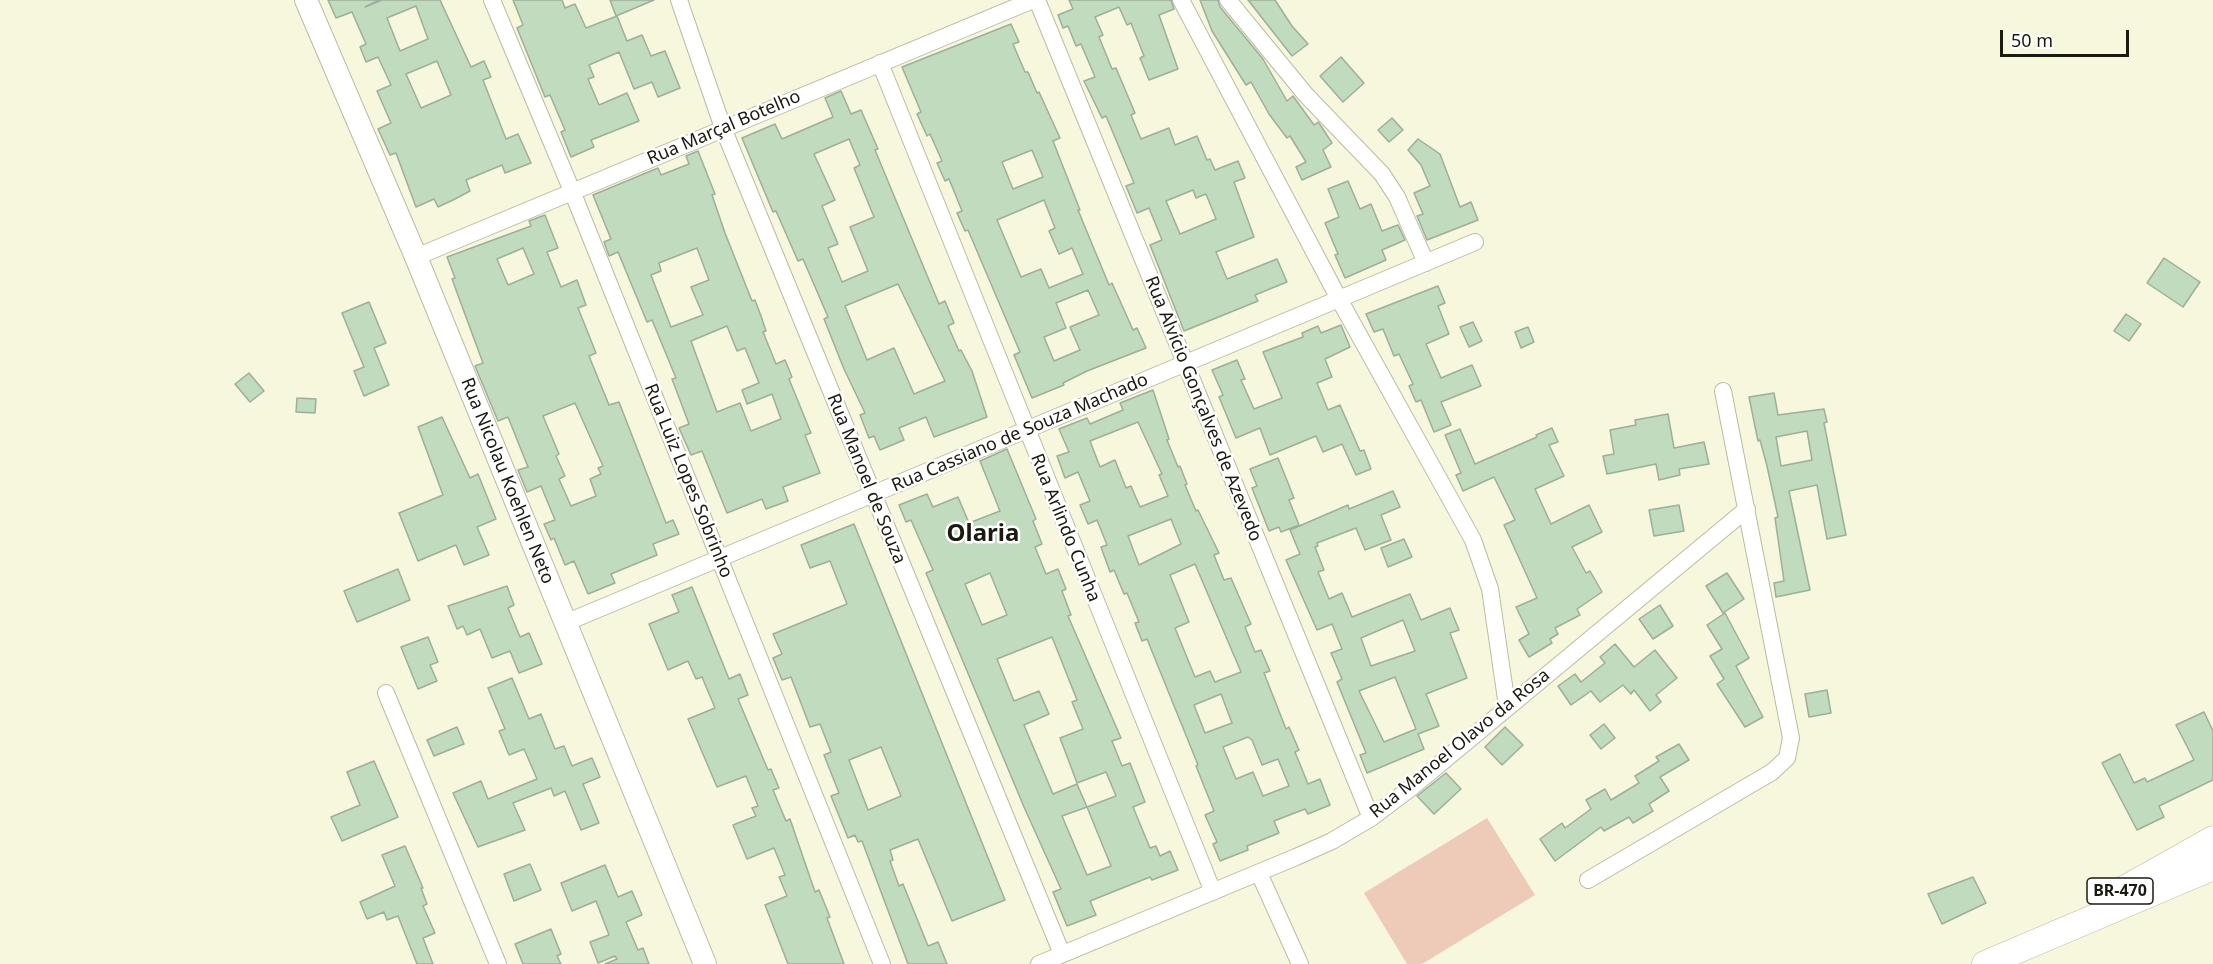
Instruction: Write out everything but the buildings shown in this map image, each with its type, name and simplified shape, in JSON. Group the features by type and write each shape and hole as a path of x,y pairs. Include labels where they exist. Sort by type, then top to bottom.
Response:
{"main road":[{"name":"Rua Nicolau Koehlen Neto","path":"306,0 416,257 705,964"},
{"name":"BR-470","path":"2029,944 2213,839"},
{"name":"BR-470","path":"1985,964 2213,867"}],"street":[{"name":"Rua Luiz Lopes Sobrinho","path":"492,0 572,191 882,964"},
{"name":"Rua Manoel de Souza","path":"679,0 723,128 1062,954"},
{"name":"Rua Marçal Botelho","path":"416,257 1033,0"},
{"name":"Rua Alvício Gonçalves de Azevedo","path":"1037,0 1371,818"},
{"path":"1181,0 1339,299 1473,540 1490,589 1506,706"},
{"path":"1228,0 1306,95 1382,174 1397,196 1426,263"},
{"name":"Rua Arlindo Cunha","path":"880,63 1213,892"},
{"name":"Rua Cassiano de Souza Machado","path":"565,623 1475,242"},
{"path":"1588,880 1772,772 1787,758 1791,738 1723,391"},
{"name":"Rua Manoel Olavo da Rosa","path":"1039,964 1332,841 1371,818 1412,787 1506,706 1747,509"},
{"path":"386,693 498,964"},
{"path":"1259,873 1300,964"}],"shaded area":[{"path":"1487,818 1535,895 1422,964 1407,964 1364,893"}],"district":[{"name":"Olaria","path":"983,534"}]}
